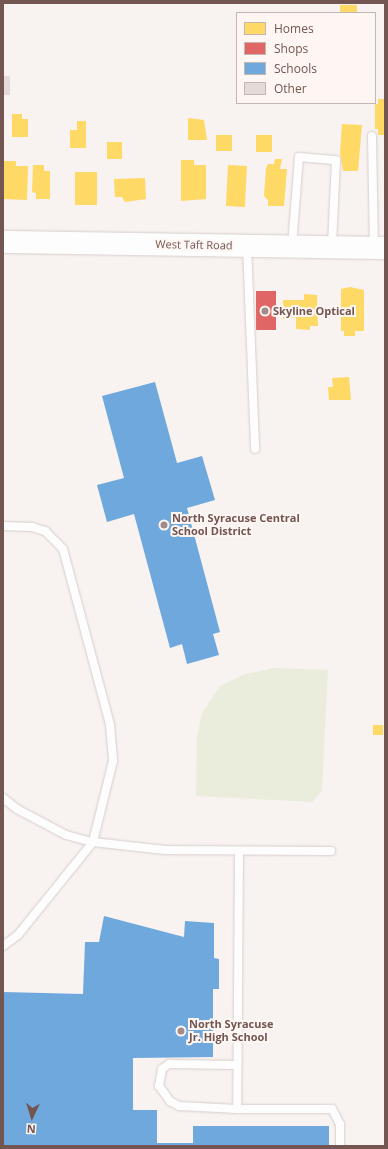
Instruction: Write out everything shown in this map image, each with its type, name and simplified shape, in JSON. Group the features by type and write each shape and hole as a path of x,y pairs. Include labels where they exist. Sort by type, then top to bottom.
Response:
{"main road":[{"name":"West Taft Road","path":"3,242 379,248"}],"lane":[{"path":"372,136 379,248"},
{"path":"292,246 299,157 336,160 332,247"},
{"path":"247,246 255,449"},
{"path":"3,526 32,527 45,531 54,538 66,559 110,725 113,762 93,842 18,936 3,946"},
{"path":"3,798 18,809 66,835 93,842 165,850 331,852"},
{"path":"236,1109 239,851"},
{"path":"237,1065 169,1064 162,1069 159,1086 170,1101 179,1106 236,1109 332,1109 340,1124 340,1146"}],"green space":[{"path":"274,668 328,670 322,791 312,802 196,796 197,737 202,713 220,686 245,674"}],"building: Homes":[{"path":"340,5 357,5 357,12 340,12"},
{"path":"378,99 385,99 385,135 378,135 378,129 375,129 375,104 378,104"},
{"path":"12,114 22,114 22,119 28,119 28,137 12,137"},
{"path":"188,118 204,120 207,140 188,140"},
{"path":"77,121 86,121 86,148 70,148 70,130 77,130"},
{"path":"342,124 362,125 358,171 343,171 340,153"},
{"path":"216,135 232,135 232,151 216,151"},
{"path":"256,135 272,135 272,152 256,152"},
{"path":"107,142 122,142 122,159 107,159"},
{"path":"275,159 282,159 280,169 287,169 284,206 268,206 268,200 264,196 266,168 268,164 274,164"},
{"path":"181,160 194,160 194,165 206,165 206,199 181,201"},
{"path":"3,161 16,161 16,166 28,166 27,200 3,199"},
{"path":"33,165 44,165 44,171 50,171 50,199 36,199 36,193 32,192"},
{"path":"228,165 247,166 245,207 226,206"},
{"path":"75,172 97,172 97,205 75,205"},
{"path":"145,178 146,199 125,202 122,197 115,197 114,179"},
{"path":"350,287 364,290 364,331 355,331 355,336 344,336 344,331 341,331 341,289"},
{"path":"304,294 317,295 318,326 310,326 310,330 296,329 296,317 283,319 283,300 304,300"},
{"path":"349,377 351,400 329,400 328,387 333,387 332,378"},
{"path":"373,725 383,725 383,735 373,735"}],"building: Shops":[{"name":"Skyline Optical","path":"256,291 276,291 276,330 256,330"}],"building: Schools":[{"name":"North Syracuse Central School District","path":"155,382 177,463 202,456 215,500 187,508 220,632 213,634 219,655 187,664 182,644 170,648 134,514 107,522 97,485 124,478 102,396"},
{"path":"104,916 184,937 185,921 214,923 214,958 219,959 219,989 213,989 213,1057 133,1058 133,1110 157,1110 157,1143 193,1143 193,1126 329,1126 329,1146 3,1146 3,992 83,994 85,942 99,942"}],"building: Other":[{"path":"3,76 10,76 10,95 3,95"}],"place":[{"name":"Skyline Optical","path":"265,311"},
{"name":"North Syracuse Central School District","path":"164,525"},
{"name":"North Syracuse Jr. High School","path":"181,1031"}]}
